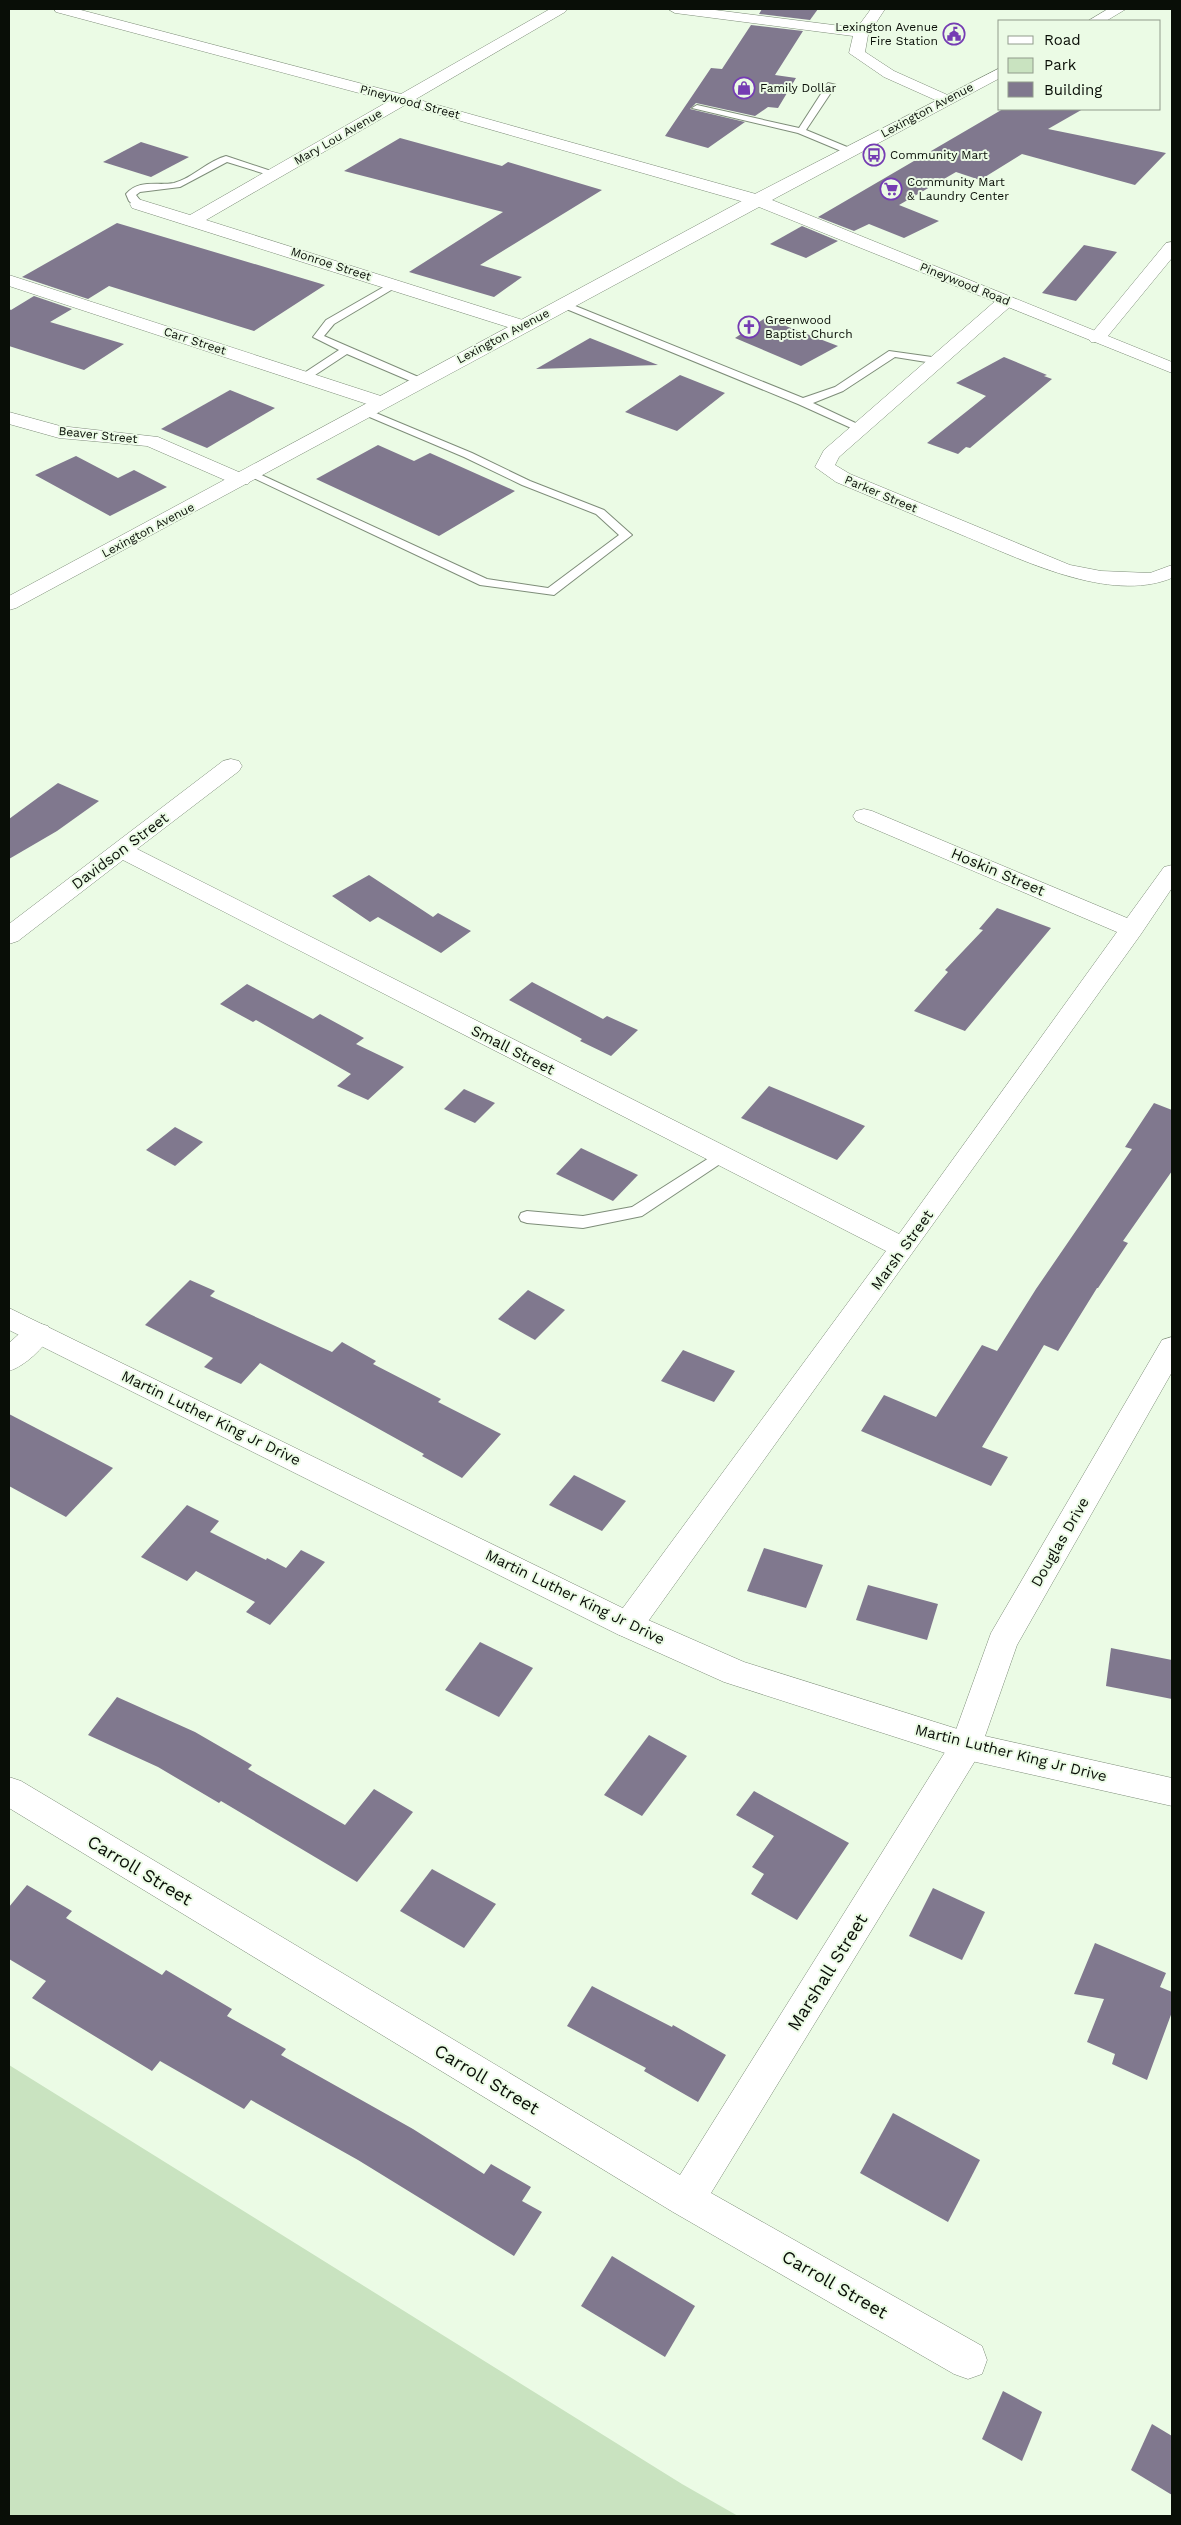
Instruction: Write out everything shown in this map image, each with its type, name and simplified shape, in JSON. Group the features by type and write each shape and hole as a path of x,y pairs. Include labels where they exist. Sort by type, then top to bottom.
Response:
{"street":[{"name":"Pineywood Street","path":"61,9 404,100 757,200"},
{"name":"Mary Lou Avenue","path":"194,220 560,9"},
{"path":"675,9 861,33"},
{"path":"878,9 861,33 857,53 872,66 907,84 947,100"},
{"path":"1098,20 1119,9"},
{"name":"Lexington Avenue","path":"9,604 562,304 998,73"},
{"name":"Pineywood Road","path":"757,200 1172,368"},
{"name":"Monroe Street","path":"138,204 194,220 523,326"},
{"path":"1097,338 1172,247"},
{"name":"Carr Street","path":"9,280 380,402"},
{"name":"Parker Street","path":"1006,301 831,454 825,467 842,478 1065,570 1101,577 1152,579 1172,571"},
{"name":"Beaver Street","path":"9,418 60,432 151,441 246,477"},
{"name":"Davidson Street","path":"9,936 123,851 231,766"},
{"name":"Hoskin Street","path":"864,816 1132,928"},
{"name":"Small Street","path":"123,851 903,1248"},
{"name":"Marsh Street","path":"628,1625 903,1248 1172,872"},
{"name":"Martin Luther King Jr Drive","path":"9,1318 628,1625 735,1673 967,1746 1172,1792"},
{"path":"9,1360 38,1333"},
{"name":"Douglas Drive","path":"967,1746 1002,1642 1172,1347"},
{"name":"Marshall Street","path":"686,2199 967,1746"},
{"name":"Carroll Street","path":"9,1791 686,2199 968,2360"}],"lane":[{"path":"801,131 831,85"},
{"path":"697,108 801,131 849,151"},
{"path":"138,204 132,199 131,194 136,189 147,186 176,185 226,159 274,174"},
{"path":"394,284 330,322 318,337 419,381"},
{"path":"562,304 802,402 860,430"},
{"path":"306,377 347,349"},
{"path":"802,402 817,400 844,388 893,353 939,361"},
{"path":"246,477 484,582 503,585 550,592 626,535 600,512 526,483 468,455 364,411"},
{"path":"527,1217 583,1222 636,1212 720,1156"}],"green space":[{"path":"9,2065 682,2484 738,2516 9,2516"}],"building":[{"path":"762,9 818,9 810,20 759,14"},
{"path":"751,25 803,31 775,75 796,78 778,108 768,107 755,116 696,103 690,109 745,122 708,148 665,136 711,68 722,69"},
{"path":"1001,110 1081,110 1048,129 1166,153 1135,185 1022,154 980,180 956,172 899,205 939,221 904,238 869,224 854,231 818,217"},
{"path":"400,138 502,166 508,162 602,190 480,265 522,277 494,297 409,272 503,212 344,171"},
{"path":"141,142 189,157 151,177 103,162"},
{"path":"117,223 325,285 254,331 109,286 88,299 22,277"},
{"path":"802,226 838,241 806,258 770,244"},
{"path":"1084,245 1117,252 1076,301 1042,293"},
{"path":"34,296 72,309 50,322 124,344 84,370 9,346 9,309 11,310"},
{"path":"765,318 838,346 801,366 735,338"},
{"path":"590,338 658,365 536,369"},
{"path":"1004,357 1047,375 1044,376 1052,379 970,448 966,447 958,454 927,443 986,396 956,383"},
{"path":"680,375 725,393 677,431 625,412"},
{"path":"230,390 275,408 207,448 161,429"},
{"path":"378,445 414,461 430,453 515,491 439,536 316,479"},
{"path":"76,456 118,478 134,470 167,487 110,516 35,475"},
{"path":"58,783 99,801 57,831 9,859 9,819"},
{"path":"369,875 433,917 438,913 471,931 441,953 378,917 370,922 332,896"},
{"path":"997,908 1051,928 965,1031 914,1011 948,972 945,970 983,930 979,929"},
{"path":"532,982 603,1019 607,1016 638,1030 611,1056 580,1041 582,1039 509,1000"},
{"path":"247,984 313,1019 320,1014 364,1038 356,1044 404,1067 368,1100 337,1086 351,1074 256,1020 253,1022 220,1004"},
{"path":"769,1086 865,1126 837,1160 741,1118"},
{"path":"464,1089 495,1103 475,1123 444,1109"},
{"path":"1154,1103 1172,1110 1172,1171 1123,1241 1128,1243 1097,1288 1058,1351 1044,1345 982,1447 1008,1457 991,1486 861,1431 884,1395 936,1417 982,1345 997,1351 1036,1289 1132,1149 1125,1147"},
{"path":"175,1127 203,1142 175,1166 146,1150"},
{"path":"581,1148 638,1175 613,1201 556,1174"},
{"path":"190,1280 215,1291 210,1296 332,1352 342,1342 376,1361 373,1364 441,1399 438,1402 501,1434 462,1478 422,1456 424,1454 260,1363 241,1384 204,1367 213,1358 145,1325"},
{"path":"528,1290 565,1310 535,1340 498,1319"},
{"path":"683,1350 735,1371 714,1402 661,1381"},
{"path":"9,1414 113,1468 66,1517 9,1486"},
{"path":"574,1475 626,1501 602,1531 549,1505"},
{"path":"187,1505 219,1521 210,1532 266,1560 267,1558 286,1568 301,1550 325,1562 270,1625 246,1612 255,1602 196,1571 187,1581 141,1557"},
{"path":"764,1548 823,1565 806,1608 747,1591"},
{"path":"868,1585 938,1604 927,1640 856,1620"},
{"path":"480,1642 533,1668 499,1717 445,1690"},
{"path":"1111,1648 1172,1660 1172,1699 1106,1686"},
{"path":"117,1697 195,1732 252,1765 248,1769 345,1825 374,1789 413,1812 357,1882 221,1801 219,1803 158,1767 88,1735"},
{"path":"649,1735 687,1756 642,1816 604,1795"},
{"path":"754,1791 849,1843 797,1920 751,1894 764,1874 752,1867 774,1836 736,1815"},
{"path":"432,1869 496,1904 464,1948 400,1911"},
{"path":"27,1885 72,1911 66,1918 162,1975 166,1970 232,2009 227,2016 286,2049 281,2055 413,2129 484,2174 491,2164 531,2187 522,2201 542,2212 514,2256 358,2160 251,2100 244,2109 160,2061 152,2071 32,1998 46,1981 9,1959 9,1907"},
{"path":"933,1888 985,1912 962,1960 909,1936"},
{"path":"1095,1943 1166,1973 1160,1987 1172,1992 1172,2012 1147,2080 1112,2064 1115,2054 1087,2042 1104,1999 1074,1994"},
{"path":"592,1986 672,2027 673,2025 726,2055 698,2102 644,2071 646,2068 567,2026"},
{"path":"893,2113 980,2160 948,2222 860,2173"},
{"path":"612,2256 695,2306 665,2357 581,2306"},
{"path":"1003,2391 1042,2412 1022,2461 982,2439"},
{"path":"1152,2424 1172,2436 1172,2495 1131,2470"}],"place":[{"name":"Lexington Avenue Fire Station","path":"954,34"},
{"name":"Family Dollar","path":"744,88"},
{"name":"Community Mart","path":"874,155"},
{"name":"Community Mart & Laundry Center","path":"891,189"},
{"name":"Greenwood Baptist Church","path":"749,327"}]}
